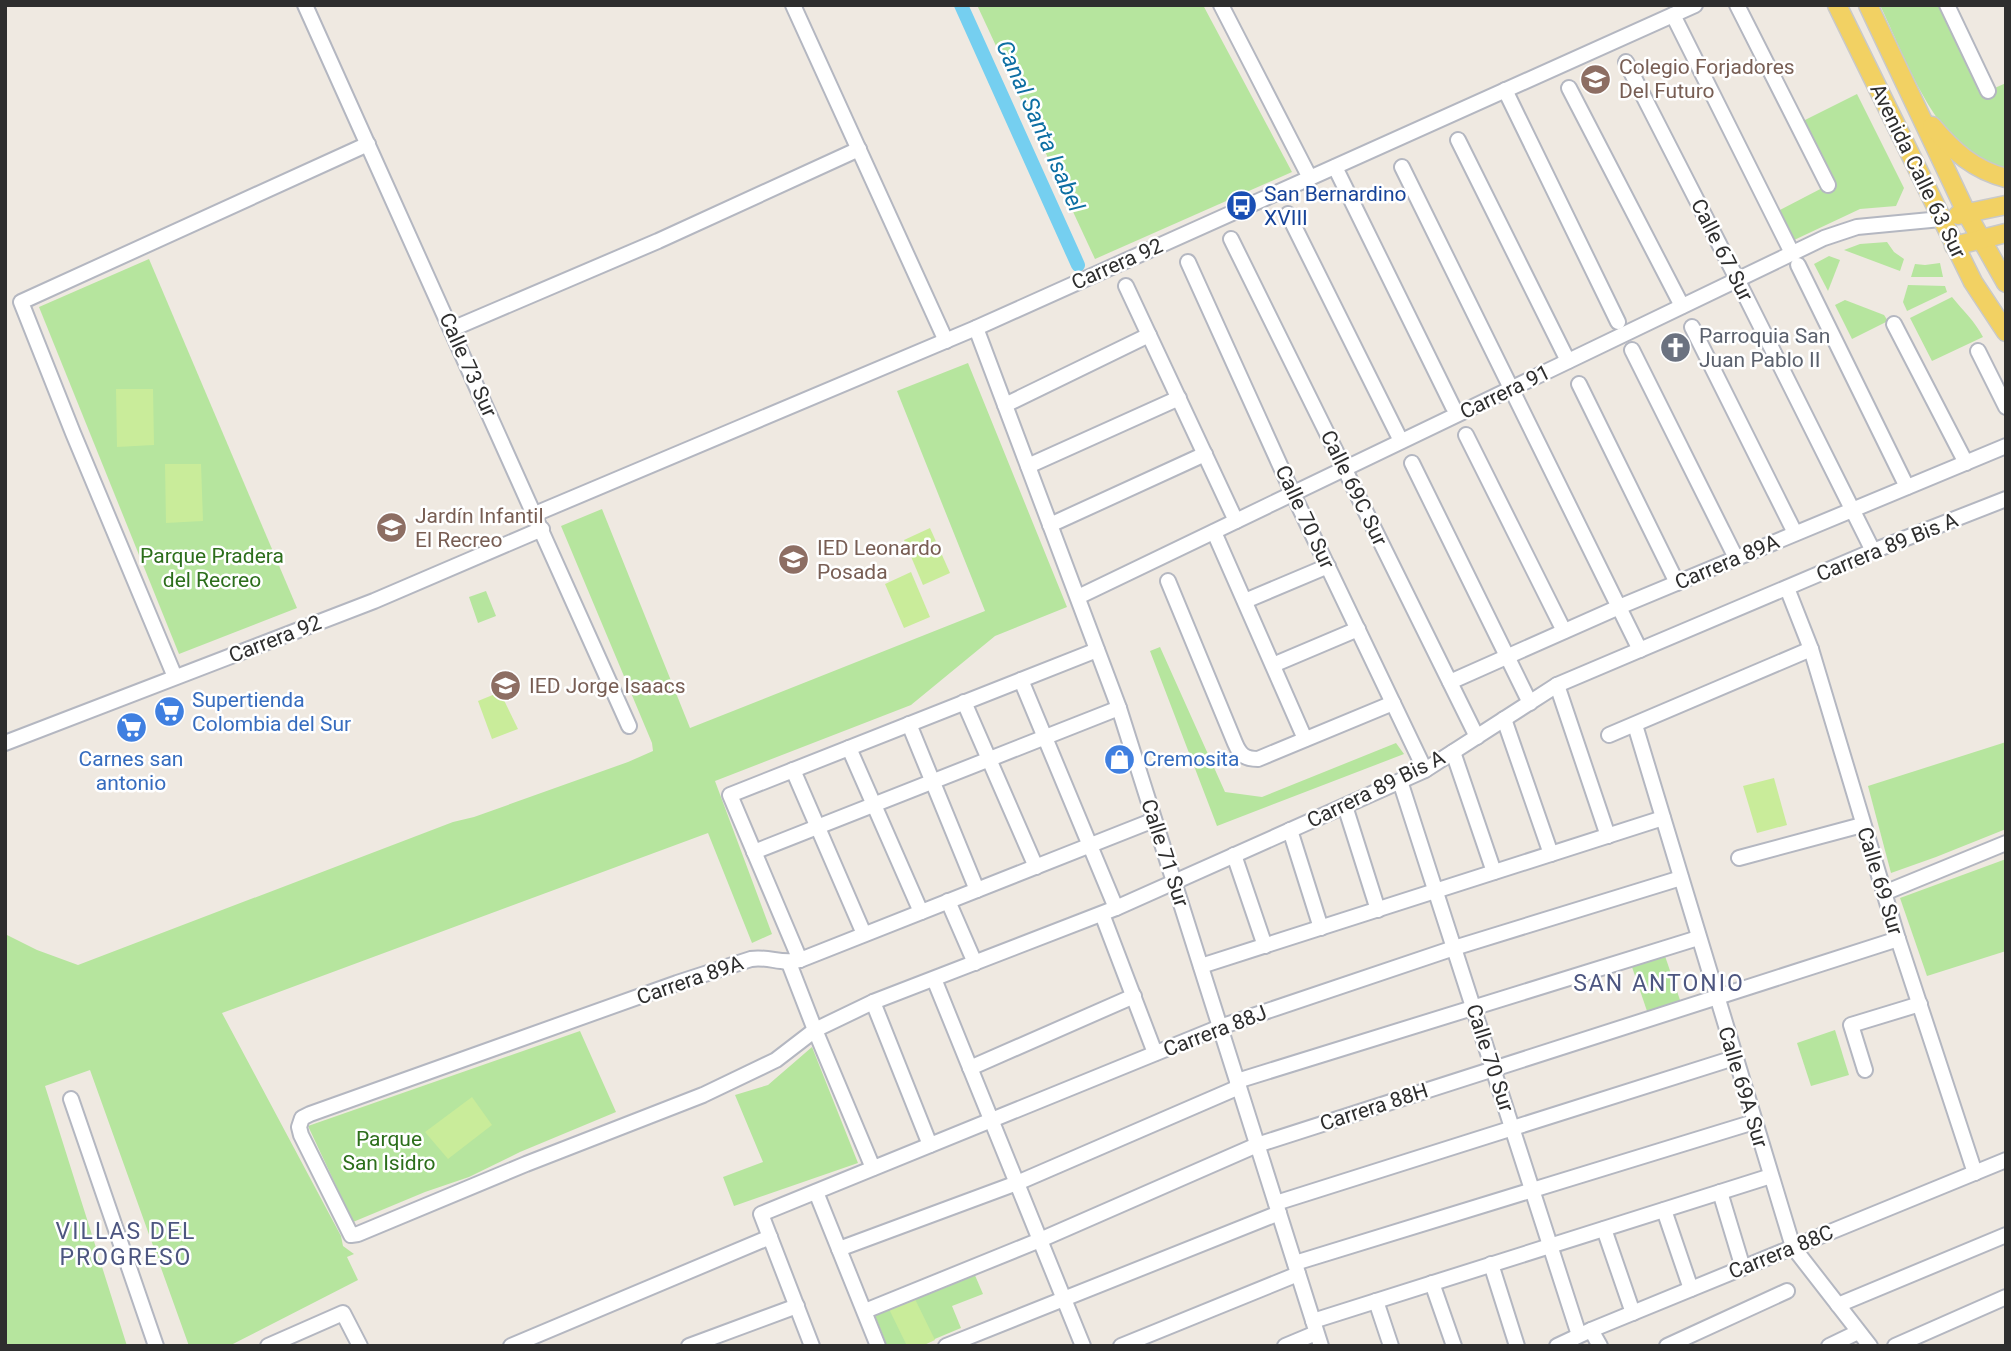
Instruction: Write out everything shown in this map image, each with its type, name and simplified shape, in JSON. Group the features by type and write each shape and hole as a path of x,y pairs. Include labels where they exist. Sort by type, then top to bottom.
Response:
{"main road":[{"name":"Avenida Calle 63 Sur","path":"1837,5 1954,246 1984,301 2006,332"},
{"name":"Avenida Calle 63 Sur","path":"1868,5 1966,214 2006,283"},
{"path":"1916,107 1960,155 1982,170 2006,178"},
{"path":"1941,219 2006,205"},
{"path":"1954,246 2006,233"}],"street":[{"name":"Calle 73 Sur","path":"305,5 629,726"},
{"path":"793,5 946,341"},
{"path":"1221,5 1311,178"},
{"name":"Carrera 92","path":"535,514 976,328 1695,5"},
{"path":"1737,5 1828,185"},
{"path":"1947,5 1988,91"},
{"path":"1673,15 1790,248"},
{"name":"Calle 67 Sur","path":"1626,62 1873,551"},
{"path":"1569,88 1682,306"},
{"path":"1505,90 1618,322"},
{"path":"1458,140 1568,361"},
{"path":"175,677 21,302 368,144"},
{"path":"452,330 659,241 859,149"},
{"path":"1335,167 1453,407"},
{"path":"1402,167 1640,650"},
{"path":"1288,214 1401,441"},
{"name":"Carrera 91","path":"1077,597 1840,231 1941,219"},
{"name":"Calle 69C Sur","path":"1231,239 1477,737"},
{"name":"Calle 70 Sur","path":"1188,262 1293,494 1425,770"},
{"path":"1798,265 1907,487"},
{"path":"1126,286 1236,521"},
{"path":"1894,324 1966,463"},
{"path":"1692,327 1795,533"},
{"name":"Calle 71 Sur","path":"976,328 1119,708 1317,1333"},
{"path":"1005,405 1149,335"},
{"path":"1632,350 1737,558"},
{"path":"1978,351 2006,407"},
{"path":"1579,384 1677,583"},
{"path":"1028,466 1179,398"},
{"path":"1466,435 1564,631"},
{"name":"Carrera 89A","path":"1450,682 1619,607 2006,446"},
{"path":"1050,525 1205,454"},
{"path":"1412,463 1530,703"},
{"name":"Carrera 89 Bis A","path":"358,1234 526,1164 703,1095 776,1060 815,1030 873,1002 1109,911 1425,770 1557,685 1873,551 2006,499"},
{"name":"Carrera 92","path":"5,743 374,601 542,529"},
{"path":"1214,532 1305,739"},
{"path":"1245,601 1328,566"},
{"path":"1168,581 1235,743 1244,757 1258,759 1394,703"},
{"name":"Calle 69 Sur","path":"1787,588 1811,649 1898,940 1975,1173"},
{"path":"1273,665 1358,629"},
{"path":"1609,735 1811,649"},
{"path":"873,1168 815,1030 794,961 730,795 1097,650"},
{"path":"1021,680 1090,846 1134,996 1154,1053"},
{"path":"1557,685 1608,836"},
{"path":"964,702 1036,867"},
{"path":"754,852 1119,708"},
{"path":"1504,719 1551,854"},
{"path":"909,724 977,890"},
{"name":"Calle 69A Sur","path":"1635,725 1793,1247 1870,1346"},
{"path":"849,748 921,912"},
{"path":"1453,752 1494,873"},
{"path":"793,770 864,934"},
{"name":"Calle 70 Sur","path":"1400,781 1550,1246 1585,1333 1600,1346"},
{"path":"1345,806 1378,910"},
{"path":"1201,967 1663,818"},
{"path":"794,961 1154,820"},
{"path":"1739,858 1863,825"},
{"path":"1290,830 1321,928"},
{"path":"1884,893 2006,844"},
{"path":"1234,855 1265,946"},
{"name":"Carrera 88J","path":"770,1237 761,1214 1154,1053 1220,1027 1454,948 1681,878"},
{"path":"948,901 975,963"},
{"path":"839,1249 1017,1183 1238,1084 1698,937"},
{"name":"Carrera 88H","path":"864,1311 1040,1240 1257,1145 1898,940"},
{"name":"Carrera 89A","path":"358,1234 351,1235 301,1135 299,1126 302,1118 751,959 761,957 794,961"},
{"path":"934,979 1083,1346"},
{"path":"970,1068 1134,996"},
{"path":"873,1002 930,1145"},
{"path":"1865,1069 1851,1025 1920,1004"},
{"path":"946,1346 1064,1300 1277,1208 1512,1128 1734,1058"},
{"path":"71,1099 156,1346"},
{"path":"1121,1346 1296,1269 1532,1191 1754,1122"},
{"name":"Carrera 88C","path":"1557,1346 2006,1160"},
{"path":"1285,1346 1317,1333 1376,1301 1771,1176"},
{"path":"816,1192 878,1346"},
{"path":"1720,1192 1743,1268"},
{"path":"1664,1210 1690,1289"},
{"path":"1604,1229 1633,1313"},
{"path":"1838,1305 2006,1236"},
{"path":"511,1346 770,1237 812,1346"},
{"path":"1491,1264 1517,1346"},
{"path":"1432,1283 1454,1346"},
{"path":"1667,1346 1787,1291"},
{"path":"1895,1346 2006,1297"},
{"path":"1376,1301 1391,1346"},
{"path":"689,1346 797,1306"},
{"path":"268,1346 342,1313 360,1346"},
{"path":"1829,1346 1858,1332"}],"green space":[{"path":"977,5 1203,5 1292,172 1095,259"},
{"path":"1880,5 1947,5 1988,91 2006,83 2006,171 1980,161 1947,131 1909,69"},
{"path":"1857,94 1904,188 1896,206 1860,209 1792,241 1778,211 1828,185 1797,124"},
{"path":"1887,242 1894,252 1904,259 1900,271 1844,250 1860,244"},
{"path":"1829,256 1840,260 1828,291 1814,264"},
{"name":"Parque Pradera del Recreo","path":"149,259 297,608 179,654 39,307"},
{"path":"1940,263 1943,277 1911,277 1915,264"},
{"path":"1908,285 1945,286 1947,292 1907,311 1903,302"},
{"path":"1952,297 1983,337 1932,361 1910,318"},
{"path":"1845,300 1884,315 1888,321 1852,339 1835,305"},
{"path":"968,363 1067,607 995,636 911,705 715,781 772,934 752,943 708,833 222,1013 341,1236 343,1246 354,1254 347,1257 358,1280 229,1346 189,1346 90,1070 45,1086 127,1346 5,1346 5,934 37,950 78,965 453,822 474,817 653,751 652,743 561,526 602,509 690,728 985,611 897,391"},
{"path":"116,389 153,389 154,445 117,447"},
{"path":"165,464 201,464 203,521 166,523"},
{"path":"930,528 950,573 923,585 904,540"},
{"path":"911,572 930,617 904,628 885,584"},
{"path":"486,591 496,616 478,623 469,597"},
{"path":"1160,647 1225,792 1262,797 1396,743 1404,754 1217,826 1150,651"},
{"path":"500,692 518,729 492,739 478,701"},
{"path":"2006,742 2006,829 1891,873 1868,786"},
{"path":"1774,778 1787,825 1757,833 1743,786"},
{"path":"2006,859 2006,951 1927,976 1900,898"},
{"path":"1665,956 1681,1003 1648,1014 1632,967"},
{"path":"1835,1030 1849,1075 1811,1086 1797,1043"},
{"name":"Parque San Isidro","path":"580,1031 616,1112 520,1152 469,1177 353,1222 308,1126"},
{"path":"812,1047 858,1163 734,1206 723,1177 763,1162 735,1095 768,1085"},
{"path":"472,1097 492,1125 448,1159 425,1132"},
{"path":"974,1273 983,1294 952,1306 961,1328 918,1346 887,1346 874,1313"},
{"path":"914,1297 935,1340 922,1346 907,1346 889,1309"}],"waterway":[{"name":"Canal Santa Isabel","path":"961,5 1078,265"}],"place":[{"name":"Colegio Forjadores Del Futuro","path":"1596,79"},
{"name":"San Bernardino XVIII","path":"1241,206"},
{"name":"Parroquia San Juan Pablo II","path":"1676,348"},
{"name":"Jardín Infantil El Recreo","path":"392,528"},
{"name":"IED Leonardo Posada","path":"794,560"},
{"name":"IED Jorge Isaacs","path":"506,686"},
{"name":"Supertienda Colombia del Sur","path":"169,712"},
{"name":"Carnes san antonio","path":"131,727"},
{"name":"Cremosita","path":"1120,759"}],"district":[{"name":"SAN ANTONIO","path":"1659,983"},
{"name":"VILLAS DEL PROGRESO","path":"126,1244"}]}
